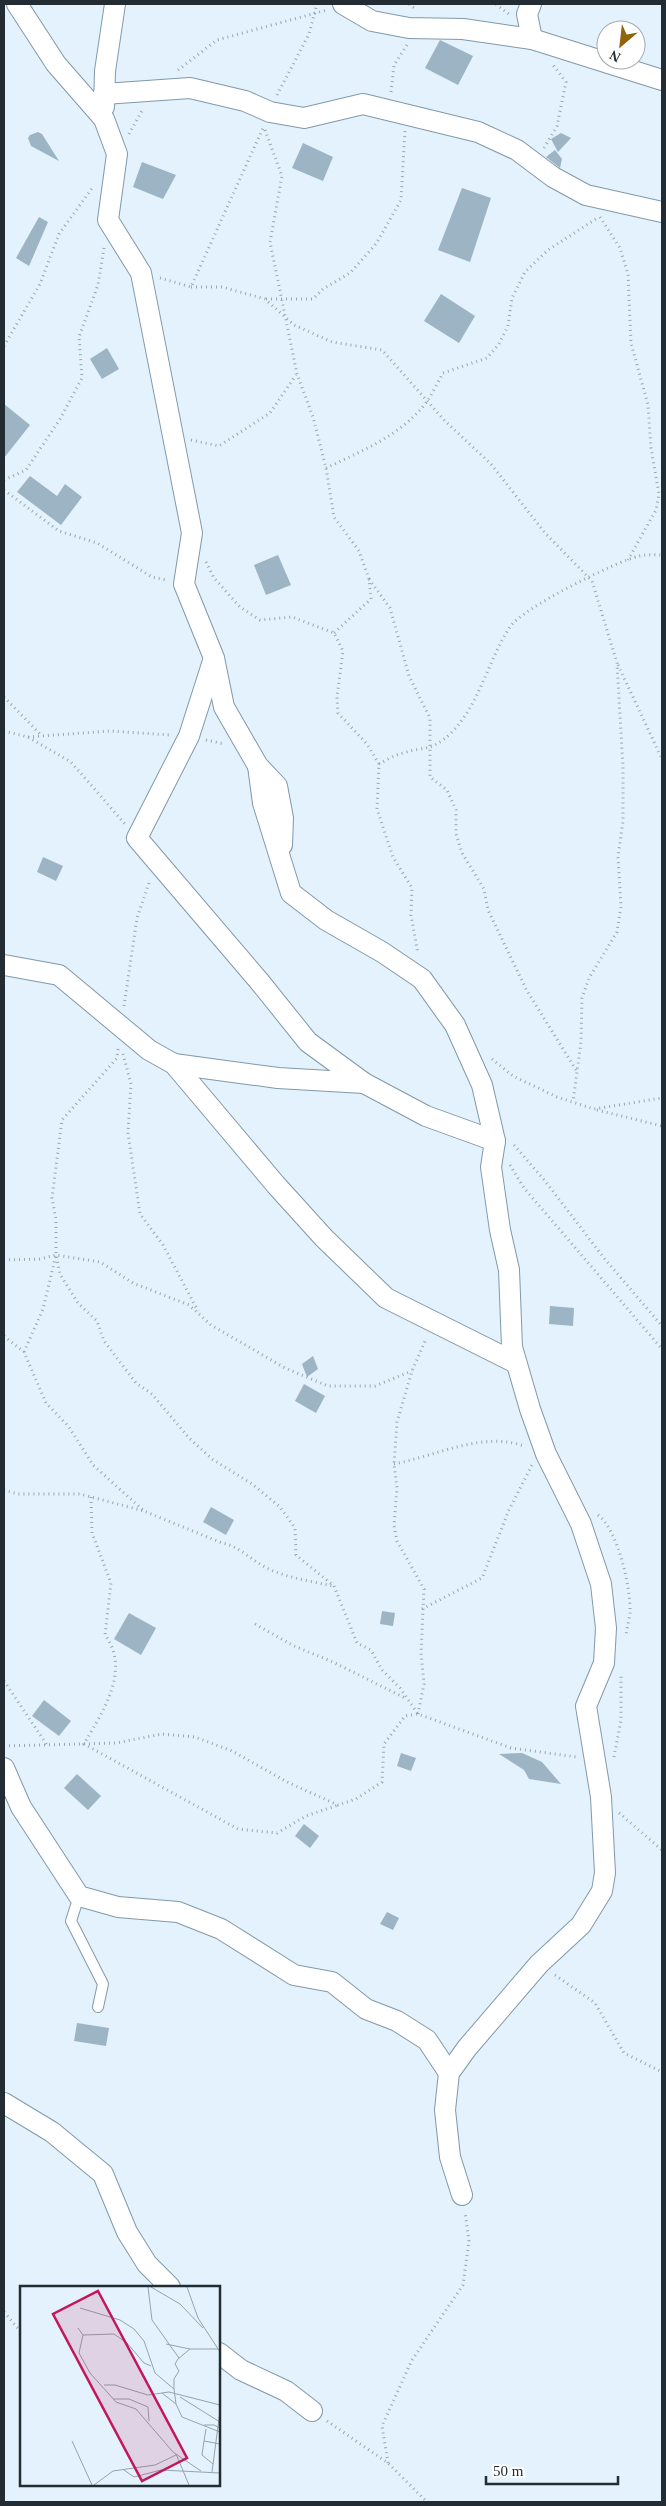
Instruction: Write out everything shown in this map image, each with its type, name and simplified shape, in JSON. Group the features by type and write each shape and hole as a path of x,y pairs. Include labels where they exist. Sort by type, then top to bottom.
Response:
{"street":[{"path":"16,4 56,64 104,119"},
{"path":"115,4 105,71 104,94 104,119 117,154 108,220 141,273 192,533 184,584 214,658 224,708 254,758 264,803 291,892 326,920 382,952 422,979 455,1025 482,1085 493,1132 491,1167 500,1230 510,1270 512,1347 543,1452 581,1524 601,1584 606,1628 604,1663 586,1706 601,1797 605,1874 602,1891 581,1925 539,1964 467,2048 449,2073 445,2110 450,2157 462,2195"},
{"path":"532,4 527,14 532,38"},
{"path":"344,5 372,21 419,28 463,29 532,38 662,80"},
{"path":"104,94 190,88 245,101 270,112 304,118 363,104 403,112 478,132 517,150 553,177 586,194 662,212"},
{"path":"214,658 189,736 136,838 260,981 308,1042 364,1083 426,1116 493,1132"},
{"path":"4,965 60,975 149,1050 174,1064 276,1185 324,1238 386,1298 516,1363"},
{"path":"174,1064 278,1078 364,1083"},
{"path":"4,1768 21,1807 79,1896 118,1907 178,1912 221,1928 294,1975 332,1982 366,2009 396,2021 427,2040 449,2073"},
{"path":"4,2103 52,2132 104,2174 127,2232 147,2264 169,2286"},
{"path":"220,2354 241,2370 286,2391 312,2411"}],"lane":[{"path":"79,1896 71,1922 103,1984 98,2007"}],"path":[{"path":"270,112 309,34 317,4"},
{"path":"496,4 516,20 566,82 557,126 535,163"},
{"path":"117,154 153,90 217,40 344,5"},
{"path":"141,273 191,287 222,287 265,299 313,299 323,289 350,273 376,244 401,200 406,146 403,112 391,95 394,65 419,28"},
{"path":"191,287 264,126 282,176 270,242 297,374 313,417 326,468 334,517 359,551 368,579 371,599 334,634"},
{"path":"4,346 40,284 59,234 93,186"},
{"path":"326,468 377,444 412,418 428,400 443,374 487,358 499,344 508,326 512,298 526,272 548,250 626,203"},
{"path":"600,217 620,248 628,274 631,343 648,405 651,448 659,494 656,510 628,560"},
{"path":"4,480 26,470 60,419 82,378 79,337 98,285 108,220"},
{"path":"265,299 294,325 332,342 382,350 491,464 545,533 592,581 617,663 662,759"},
{"path":"170,419 187,439 219,446 270,413 297,374"},
{"path":"4,490 59,531 97,542 152,577 184,584"},
{"path":"379,764 403,752 429,749 450,734 472,708 494,656 511,625 542,603 588,577 641,556 662,555"},
{"path":"205,560 214,578 240,607 260,620 292,617 334,634 343,651 337,697 338,713 367,744 379,764 377,809 393,857 412,888 411,915 422,979"},
{"path":"368,579 390,608 409,676 430,718 430,777 447,790 456,810 456,834 462,853 484,888 488,910 526,989 577,1070"},
{"path":"573,1102 580,1042 582,998 589,978 617,932 621,906 618,857 623,821 623,767 617,663"},
{"path":"4,697 42,736"},
{"path":"4,731 28,736 110,731 189,736 254,758"},
{"path":"28,736 71,762 136,838"},
{"path":"121,1027 137,918 156,863"},
{"path":"199,1314 163,1245 140,1214 128,1133 131,1084 120,1041 117,1058 62,1120 52,1198 56,1220 56,1255 60,1274 78,1303 97,1321 104,1341 136,1384 152,1394 189,1438 212,1459 252,1484 280,1507 295,1528 296,1555 334,1586 357,1643 371,1650 382,1670 408,1699 418,1714"},
{"path":"491,1058 513,1076 573,1102 662,1126"},
{"path":"594,1109 662,1098"},
{"path":"493,1132 508,1138 539,1174 604,1258 662,1324"},
{"path":"493,1132 524,1188 662,1349"},
{"path":"4,1260 40,1259 56,1255 100,1262 133,1283 189,1305 211,1325 285,1368 328,1386 375,1386 412,1371"},
{"path":"24,1352 43,1309 56,1255"},
{"path":"418,1714 424,1684 421,1653 424,1589 396,1541 394,1525 397,1488 394,1464 398,1422 412,1371 434,1323"},
{"path":"4,1336 24,1352 46,1403 69,1427 94,1465 144,1511"},
{"path":"394,1464 421,1459 464,1444 512,1442 543,1452 510,1510 482,1578 422,1610"},
{"path":"4,1490 18,1494 80,1494 144,1511 222,1543 233,1545 253,1562 276,1572 334,1586"},
{"path":"84,1744 107,1704 116,1673 112,1645 105,1635 111,1583 92,1533 91,1497"},
{"path":"254,1624 294,1646 333,1662 408,1699"},
{"path":"4,1681 47,1745"},
{"path":"84,1744 238,1828 277,1833 306,1816 356,1799 382,1782 384,1744 405,1716 418,1714 511,1748 595,1760"},
{"path":"4,1746 116,1743 162,1734 195,1737 232,1751 289,1783 338,1805"},
{"path":"601,1797 662,1850"},
{"path":"539,1964 595,2003 624,2053 662,2072"},
{"path":"388,2463 382,2426 412,2360 463,2285 470,2241 462,2195"},
{"path":"4,2312 20,2331"},
{"path":"312,2411 388,2463 426,2502"}],"building":[{"path":"440,40 473,56 458,85 425,68"},
{"path":"38,132 42,134 59,161 31,146 28,138 30,135"},
{"path":"561,133 571,138 558,152 551,139"},
{"path":"303,143 333,157 323,181 292,168"},
{"path":"555,150 562,159 560,168 546,157"},
{"path":"142,162 176,175 163,199 133,187"},
{"path":"462,188 491,198 470,262 438,250"},
{"path":"39,217 48,222 29,266 16,258"},
{"path":"441,294 475,316 459,343 424,321"},
{"path":"107,348 119,369 102,379 90,359"},
{"path":"4,404 30,425 4,458"},
{"path":"30,476 57,496 65,484 82,497 61,525 17,492"},
{"path":"278,555 291,585 266,595 254,565"},
{"path":"43,857 63,866 56,881 37,872"},
{"path":"550,1306 574,1308 573,1326 549,1324"},
{"path":"313,1356 318,1369 307,1377 302,1364"},
{"path":"304,1384 325,1396 316,1413 295,1401"},
{"path":"211,1507 234,1520 226,1535 203,1522"},
{"path":"382,1611 395,1613 393,1626 380,1624"},
{"path":"129,1613 156,1628 141,1655 114,1639"},
{"path":"44,1700 71,1721 59,1736 32,1716"},
{"path":"401,1753 416,1758 411,1771 397,1766"},
{"path":"522,1753 542,1762 561,1784 529,1779 524,1770 499,1754"},
{"path":"77,1774 101,1796 88,1810 64,1788"},
{"path":"304,1824 319,1836 310,1848 295,1836"},
{"path":"387,1912 399,1918 393,1930 380,1924"},
{"path":"77,2023 109,2028 106,2046 74,2041"}]}
